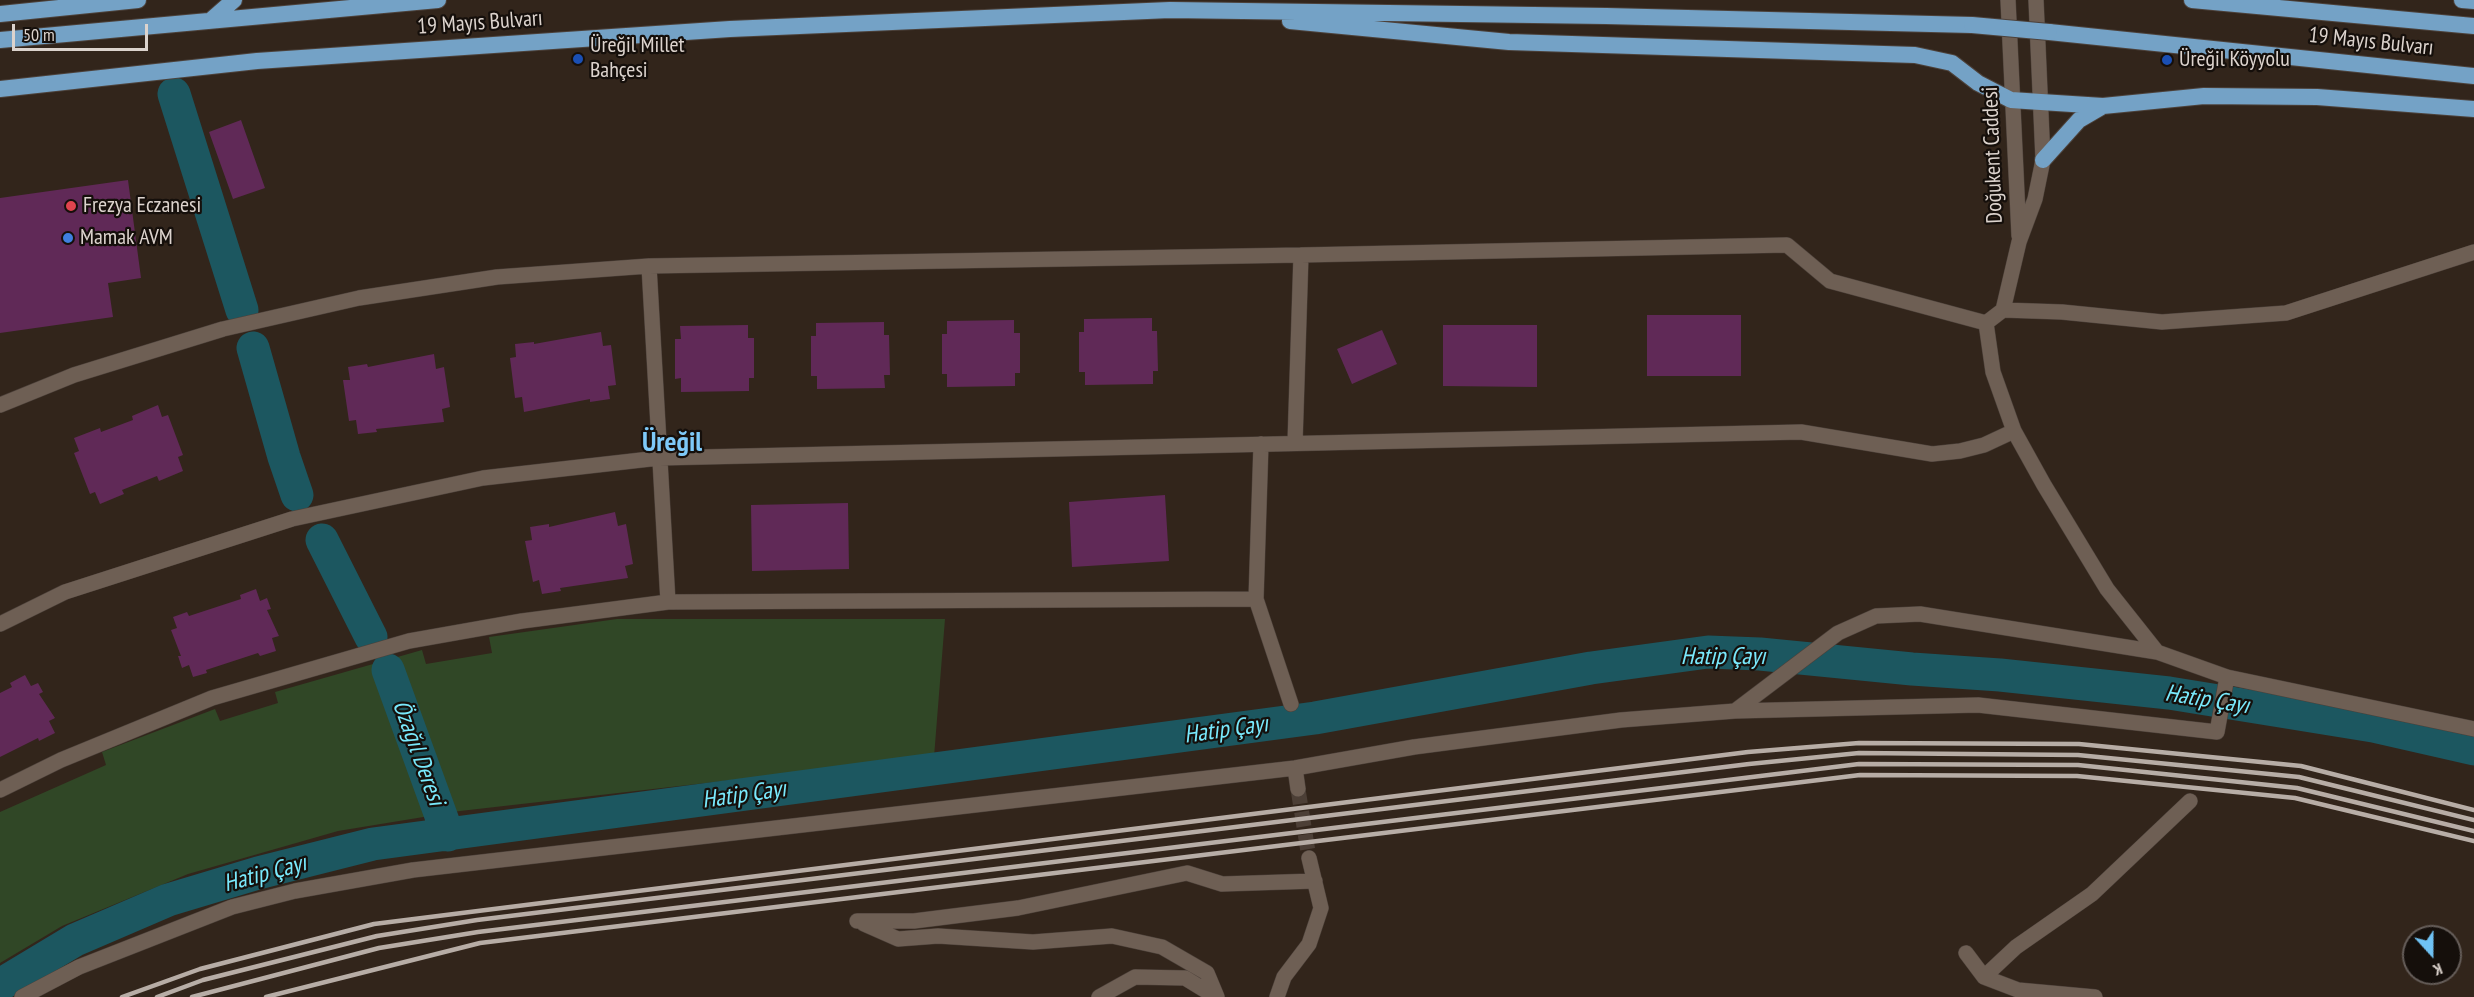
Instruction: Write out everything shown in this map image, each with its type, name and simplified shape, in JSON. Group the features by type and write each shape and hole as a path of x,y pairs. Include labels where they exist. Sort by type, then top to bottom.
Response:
{"highway":[{"path":"0,14 89,2 138,0"},
{"path":"210,21 234,0"},
{"name":"19 Mayıs Bulvarı","path":"0,40 438,0"},
{"name":"19 Mayıs Bulvarı","path":"2192,0 2474,26"},
{"path":"2462,0 2474,1"},
{"path":"1170,10 1509,42 1915,55 1952,63 1978,83 2011,100 2103,106 2216,96 2317,97 2474,109"},
{"name":"19 Mayıs Bulvarı","path":"0,89 257,61 706,30 1170,10 1606,16 1972,25 2474,76"},
{"path":"2043,160 2079,120 2103,106"}],"street":[{"name":"Doğukent Caddesi","path":"2008,0 2019,242"},
{"name":"Doğukent Caddesi","path":"2019,242 2036,200 2043,160 2036,0"},
{"path":"2003,310 2019,242"},
{"path":"0,405 74,375 223,329 359,298 497,277 648,266 1787,245 1830,281 1986,323"},
{"path":"1986,323 2003,310 2062,312 2162,321 2286,313 2474,252"},
{"path":"1295,443 1301,255"},
{"path":"648,266 668,602"},
{"path":"1986,323 1994,372 2014,431 2107,589 2157,652"},
{"path":"0,624 65,592 292,519 483,478 659,458 1801,432 1932,454 1960,451 1984,445 2014,431"},
{"path":"1261,444 1257,599 1291,704"},
{"path":"0,790 61,760 212,699 409,641 522,621 668,602 1257,599"},
{"path":"1735,711 1838,633 1876,616 1920,614 2157,652 2227,677 2474,729"},
{"path":"22,997 79,967 232,907 295,891 401,872 1295,768 1414,747 1621,720 1735,711 1978,705 2217,732 2227,677"},
{"path":"1295,768 1298,789"},
{"path":"1984,977 2016,947 2092,894 2190,801"},
{"path":"1277,997 1284,977 1309,944 1321,908 1309,858"},
{"path":"1216,997 1207,973 1162,946 1112,936 1033,942 938,936 898,939 857,921 914,921 1018,908 1187,873 1222,884 1315,881"},
{"path":"1966,953 1984,977 2018,990 2095,997"},
{"path":"1099,997 1136,977 1185,978 1216,997"}],"green space":[{"path":"617,619 945,619 934,757 460,811 338,831 188,874 62,926 0,963 0,812 106,765 102,752 215,709 220,721 278,703 275,692 422,650 426,664 492,653 489,637"}],"building":[{"path":"241,120 265,188 233,199 209,132"},
{"name":"Mamak AVM","path":"128,180 141,278 108,283 113,317 0,333 0,198"},
{"path":"1647,315 1741,315 1741,376 1647,376"},
{"path":"1152,318 1152,331 1157,331 1158,371 1153,371 1153,384 1085,385 1085,372 1079,372 1079,332 1084,332 1084,319"},
{"path":"1014,320 1014,333 1020,333 1020,373 1015,373 1015,386 947,387 947,374 942,374 942,334 947,334 947,321"},
{"path":"884,322 884,335 889,335 890,375 884,375 885,388 817,389 817,376 811,376 811,336 816,336 816,323"},
{"path":"748,325 748,338 754,338 754,378 749,378 749,391 681,392 681,378 675,379 675,339 681,339 680,326"},
{"path":"1443,325 1537,325 1537,387 1443,386"},
{"path":"1382,330 1397,364 1352,384 1337,349"},
{"path":"601,332 603,346 611,345 616,385 608,386 610,399 590,402 590,399 524,412 522,397 515,398 510,358 516,357 515,344 534,342 534,344"},
{"path":"434,354 436,369 444,367 450,407 442,409 444,422 376,429 377,432 358,434 356,420 349,421 343,380 350,380 348,367 367,364 368,367"},
{"path":"158,405 162,417 168,415 183,455 178,457 183,471 159,481 157,476 122,490 124,494 100,504 95,492 90,494 74,453 79,451 74,438 100,428 101,432 133,420 132,416"},
{"path":"1165,495 1169,561 1072,567 1069,502"},
{"path":"848,503 849,569 752,571 751,505"},
{"path":"615,512 618,526 626,524 633,564 625,566 628,578 560,588 561,591 542,594 539,580 533,582 525,541 532,540 530,527 549,524 549,527"},
{"path":"256,589 260,601 267,598 271,609 267,610 279,636 272,638 276,651 260,656 258,653 206,670 207,673 193,677 189,665 182,668 178,656 181,656 171,630 177,628 173,617 187,612 189,616 241,599 240,595"},
{"path":"25,675 31,686 38,683 43,692 39,694 55,718 49,721 55,733 39,741 38,738 0,757 0,693 12,687 10,683"}],"waterway":[{"name":"Özağıl Deresi","path":"174,94 242,310"},
{"name":"Özağıl Deresi","path":"253,348 297,495"},
{"name":"Özağıl Deresi","path":"322,540 371,637"},
{"name":"Hatip Çayı","path":"0,985 75,940 168,900 258,873 373,844 1315,718 1591,668 1708,652 1760,654 2000,675 2169,693 2373,726 2474,749"},
{"name":"Özağıl Deresi","path":"388,670 448,835"}],"tunnel":[{"path":"1298,789 1309,858"}],"railway":[{"path":"122,997 200,969 374,924 1748,752 1859,743 2079,744 2301,766 2474,810"},
{"path":"157,997 203,980 377,936 477,920 1749,764 1859,753 2078,755 2299,777 2474,820"},
{"path":"192,997 379,948 478,932 1859,764 2078,765 2297,788 2474,831"},
{"path":"266,997 480,943 1860,775 2077,776 2295,798 2474,841"}],"place":[{"name":"Üreğil Millet Bahçesi","path":"578,59"},
{"name":"Üreğil Köyyolu","path":"2167,60"},
{"name":"Frezya Eczanesi","path":"71,206"},
{"name":"Mamak AVM","path":"68,238"}],"district":[{"name":"Üreğil","path":"672,443"}]}
